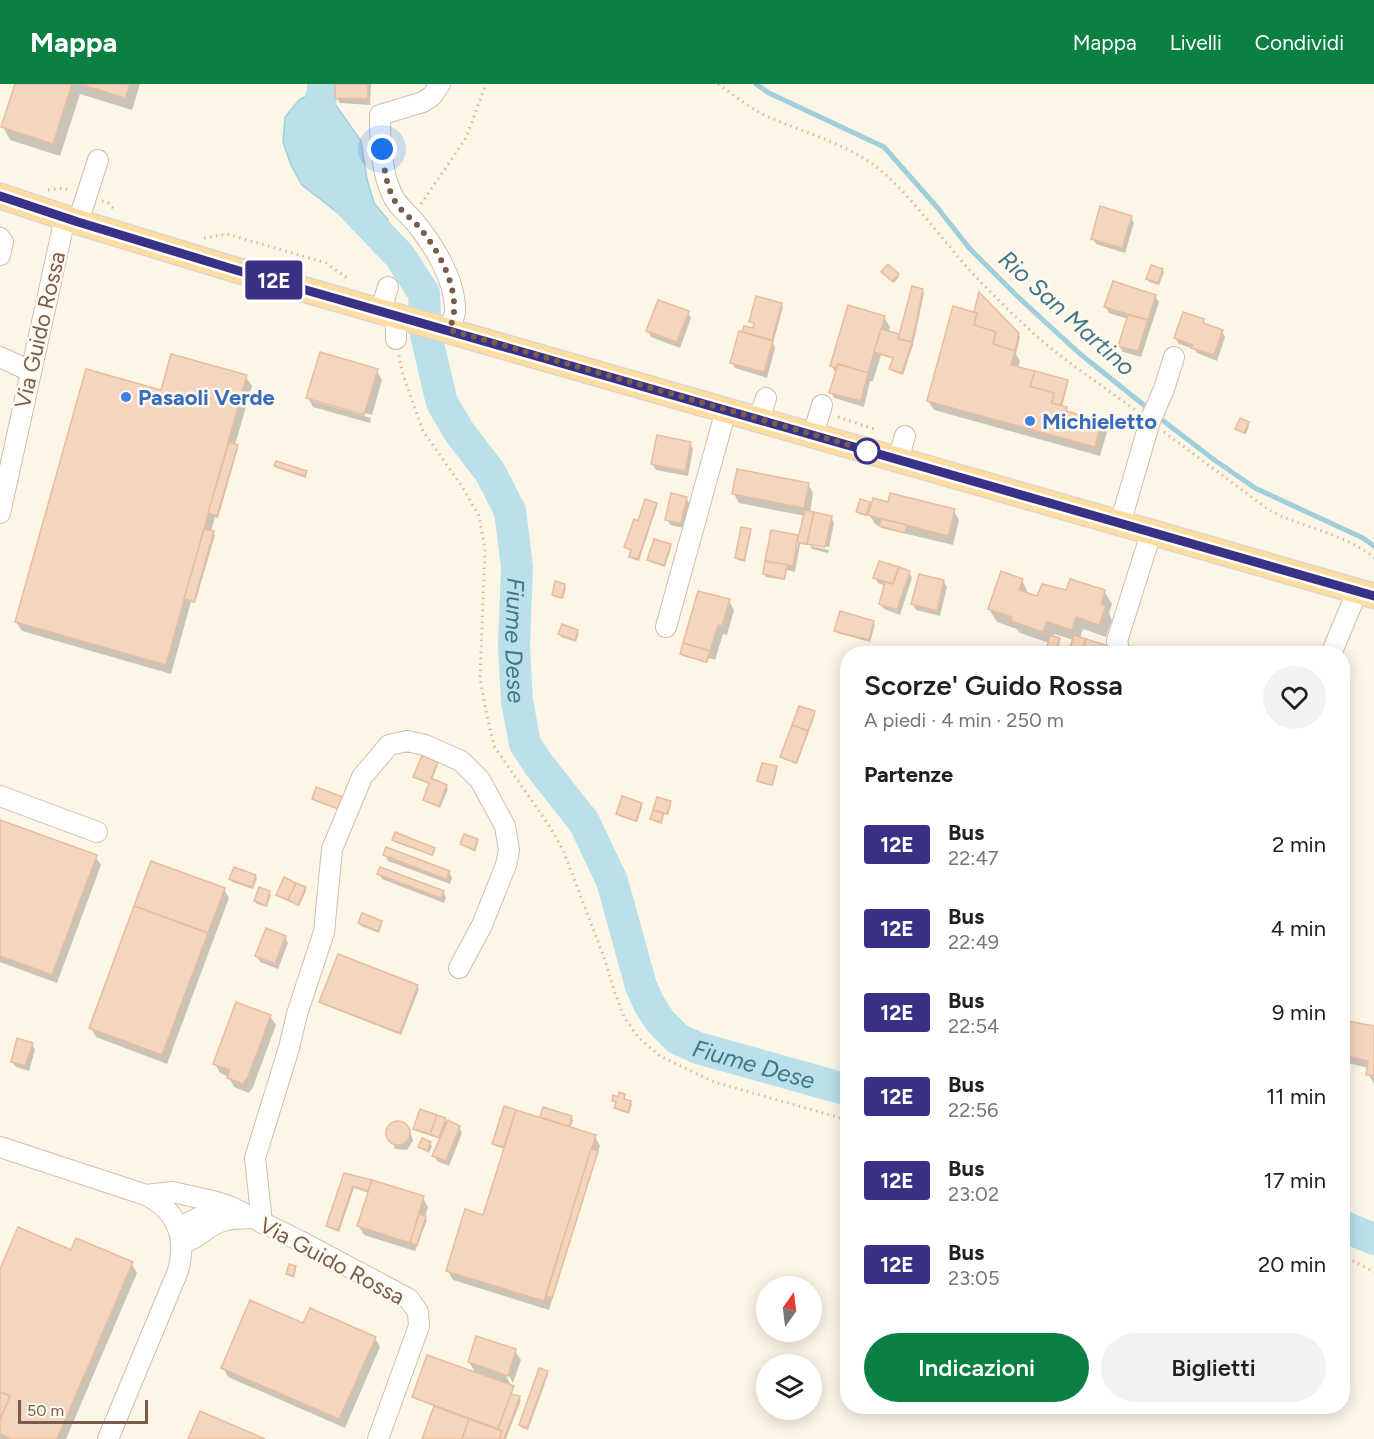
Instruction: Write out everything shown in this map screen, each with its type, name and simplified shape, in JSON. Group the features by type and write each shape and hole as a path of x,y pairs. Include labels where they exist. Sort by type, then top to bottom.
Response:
{"main road":[{"path":"0,196 394,320 443,328 726,410 762,409 813,435 1366,594"}],"street":[{"path":"440,84 432,96 423,102 380,115 380,134 387,180 397,204 437,251 445,269 454,312 443,328"},
{"name":"Via Guido Rossa","path":"0,513 63,228 87,196 98,160"},
{"path":"0,238 3,242 0,255"},
{"path":"388,287 394,320"},
{"path":"0,357 30,371"},
{"path":"1120,524 1154,412 1174,357"},
{"path":"813,435 822,405"},
{"path":"666,627 726,410"},
{"path":"898,459 905,436"},
{"path":"1118,646 1117,641 1151,533"},
{"path":"1336,646 1366,594"},
{"path":"256,1221 255,1158 290,1048 297,1014 324,932 332,849 362,777 389,745 407,741 425,745 461,761 480,780 505,826 509,850 502,875 482,925 459,968"},
{"path":"0,796 97,832"},
{"name":"Via Guido Rossa","path":"0,1148 146,1195 164,1206 180,1236 192,1241 206,1229 222,1220 256,1221"},
{"name":"Via Guido Rossa","path":"146,1195 172,1192 229,1206 409,1299 418,1312 419,1326 378,1439"},
{"path":"108,1439 178,1271 182,1253 180,1236 212,1211 229,1206"}],"path":[{"path":"410,217 466,138 486,84"},
{"path":"718,84 770,118 834,143 864,158 885,174 968,267 1016,317 1048,345 1154,412 1269,510 1350,543 1374,558"},
{"path":"47,190 64,188 108,203 124,218"},
{"path":"197,238 227,234 326,263 356,284"},
{"path":"394,320 402,372 423,430 461,485 479,516 485,549 480,678 494,746 550,827 563,850 576,879 624,1017 638,1037 660,1056 714,1082 840,1118"},
{"path":"1350,1259 1374,1272"}],"water":[{"path":"312,92 334,94 335,104 361,141 367,179 374,203 388,220 374,241 302,185 291,165 283,142 285,117 299,100"}],"building":[{"path":"15,84 72,84 53,144 1,127"},
{"path":"80,84 130,84 125,98"},
{"path":"335,84 368,84 368,99 335,98"},
{"path":"1100,206 1132,216 1122,248 1091,239"},
{"path":"888,264 899,274 892,281 881,272"},
{"path":"1151,265 1163,269 1158,283 1146,279"},
{"path":"1113,281 1156,295 1148,320 1104,307"},
{"path":"912,286 923,289 912,342 898,339"},
{"path":"979,292 1019,333 1015,351 993,344 996,332 974,325 977,313 974,312"},
{"path":"756,296 782,303 772,340 742,332 744,326 753,328 754,323 749,322"},
{"path":"658,300 689,311 677,342 646,331"},
{"path":"848,305 885,316 868,373 838,364 836,368 830,366"},
{"path":"953,306 977,313 974,325 996,332 993,344 1015,351 1011,365 1035,371 1030,386 1054,393 1052,403 1067,407 1066,411 1102,421 1095,447 927,401"},
{"path":"1183,312 1204,319 1203,323 1223,330 1214,355 1191,348 1193,345 1174,338"},
{"path":"1128,315 1148,320 1138,351 1118,346"},
{"path":"881,329 899,334 898,339 912,342 902,373 889,369 893,358 874,352"},
{"path":"739,331 773,341 764,372 730,363"},
{"path":"320,352 378,369 364,415 306,398"},
{"path":"171,354 247,375 166,665 15,622 86,369 161,390"},
{"path":"838,364 868,373 861,401 829,393"},
{"path":"1035,371 1068,380 1061,405 1052,403 1054,393 1030,386"},
{"path":"1240,418 1249,422 1244,433 1235,429"},
{"path":"657,435 691,442 685,471 651,464"},
{"path":"229,442 238,445 217,516 208,513"},
{"path":"276,461 307,471 305,476 274,466"},
{"path":"737,469 809,483 804,508 732,494"},
{"path":"671,493 687,497 681,523 665,520"},
{"path":"890,493 955,509 948,536 868,515 873,498 888,502"},
{"path":"645,499 657,503 638,559 629,557 631,550 624,547 634,519 638,521"},
{"path":"860,499 870,502 866,515 856,512"},
{"path":"805,510 814,512 807,544 797,542"},
{"path":"814,512 832,516 825,547 807,544"},
{"path":"881,519 907,525 905,533 879,526"},
{"path":"741,527 751,529 744,560 735,558"},
{"path":"204,529 214,531 194,602 184,599"},
{"path":"771,530 798,535 793,566 765,561"},
{"path":"654,539 671,544 664,565 647,560"},
{"path":"765,561 787,565 784,579 763,574"},
{"path":"879,561 899,567 893,584 873,578"},
{"path":"899,567 910,571 897,610 879,604 885,582 893,584"},
{"path":"1001,571 1023,579 1019,590 1037,596 1042,584 1066,590 1070,579 1105,590 1101,604 1106,606 1099,625 1076,617 1072,630 1047,622 1043,632 1011,621 1012,617 988,609"},
{"path":"919,574 944,580 937,611 911,604"},
{"path":"555,581 565,584 562,598 552,595"},
{"path":"698,591 730,599 722,626 718,625 710,651 683,643"},
{"path":"840,611 874,621 869,640 834,631"},
{"path":"562,624 578,630 575,640 558,634"},
{"path":"1050,635 1060,638 1058,646 1047,646"},
{"path":"1074,635 1086,639 1084,646 1071,646"},
{"path":"1086,639 1109,646 1084,646"},
{"path":"683,643 710,651 706,662 680,654"},
{"path":"799,706 815,711 808,731 792,725"},
{"path":"792,725 808,731 796,763 780,757"},
{"path":"422,755 438,762 431,778 447,785 439,806 423,800 429,783 413,777"},
{"path":"762,763 777,766 772,785 757,781"},
{"path":"316,787 343,797 338,809 312,799"},
{"path":"622,796 642,803 636,821 616,814"},
{"path":"657,797 671,801 667,814 653,810"},
{"path":"653,810 663,813 661,822 650,819"},
{"path":"0,820 97,855 52,975 0,956"},
{"path":"395,832 435,848 432,855 392,840"},
{"path":"464,834 478,839 474,850 460,844"},
{"path":"386,847 450,871 446,879 383,855"},
{"path":"151,861 225,888 208,933 134,906"},
{"path":"234,867 256,875 252,887 229,879"},
{"path":"380,867 444,891 441,898 377,874"},
{"path":"284,877 296,883 288,900 276,895"},
{"path":"296,883 306,887 298,905 288,900"},
{"path":"259,887 270,891 266,906 254,901"},
{"path":"134,906 208,933 162,1055 89,1028"},
{"path":"362,913 382,921 378,931 358,923"},
{"path":"266,928 286,936 275,964 255,956"},
{"path":"338,954 418,985 400,1033 319,1002"},
{"path":"236,1002 271,1015 248,1077 243,1084 227,1078 230,1070 213,1064"},
{"path":"1350,1022 1374,1026 1374,1075 1366,1075 1368,1061 1350,1057"},
{"path":"17,1038 33,1043 25,1066 11,1062"},
{"path":"619,1092 625,1094 624,1099 631,1101 628,1112 614,1108 616,1102 612,1101 613,1095 618,1097"},
{"path":"504,1106 516,1110 504,1147 492,1144"},
{"path":"543,1107 572,1116 569,1127 540,1117"},
{"path":"420,1109 437,1115 430,1134 413,1129"},
{"path":"516,1110 596,1135 544,1301 446,1271 465,1209 483,1215"},
{"path":"437,1115 446,1118 439,1138 430,1134"},
{"path":"448,1120 460,1126 446,1161 432,1156"},
{"path":"398,1121 407,1124 410,1133 407,1142 398,1145 389,1142 386,1133 389,1124"},
{"path":"422,1138 431,1142 427,1151 418,1147"},
{"path":"591,1149 598,1151 552,1298 546,1296"},
{"path":"344,1173 372,1180 368,1191 353,1186 338,1230 326,1226"},
{"path":"372,1180 424,1196 410,1243 357,1226"},
{"path":"419,1214 426,1216 417,1245 410,1243"},
{"path":"18,1227 71,1250 76,1238 133,1262 57,1439 11,1439 0,1434 0,1420 10,1396 0,1392 0,1269"},
{"path":"289,1264 296,1266 293,1276 286,1274"},
{"path":"250,1300 303,1323 310,1308 376,1337 339,1419 221,1368"},
{"path":"476,1336 516,1349 508,1376 468,1362"},
{"path":"427,1355 514,1386 498,1429 412,1397"},
{"path":"539,1368 548,1371 527,1428 519,1425"},
{"path":"0,1392 10,1396 0,1420"},
{"path":"511,1394 520,1396 504,1439 499,1439 502,1431 498,1429"},
{"path":"434,1406 469,1419 462,1439 422,1439"},
{"path":"200,1411 265,1439 188,1439"},
{"path":"469,1419 502,1431 499,1439 462,1439"}],"waterway":[{"name":"Fiume Dese","path":"313,135 324,84"},
{"name":"Rio San Martino","path":"756,84 769,93 884,147 970,249 1016,295 1079,353 1150,410"},
{"name":"Fiume Dese","path":"350,204 399,255 424,293 426,335 442,403 460,433 490,472 510,511 517,567 514,646 517,701 525,744 584,822 612,881 641,986 649,1004 660,1021 678,1039 698,1048 840,1088"},
{"name":"Rio San Martino","path":"1157,416 1255,488 1363,538 1374,546"},
{"name":"Fiume Dese","path":"1350,1229 1374,1239"}],"bus line":[{"name":"12E","path":"0,196 236,270 1374,596"}],"place":[{"name":"Pasaoli Verde","path":"126,397"},
{"name":"Michieletto","path":"1030,421"}],"route":[{"path":"382,149 391,193 397,204 437,251 445,269 454,312 450,330 877,453 867,451"}]}
